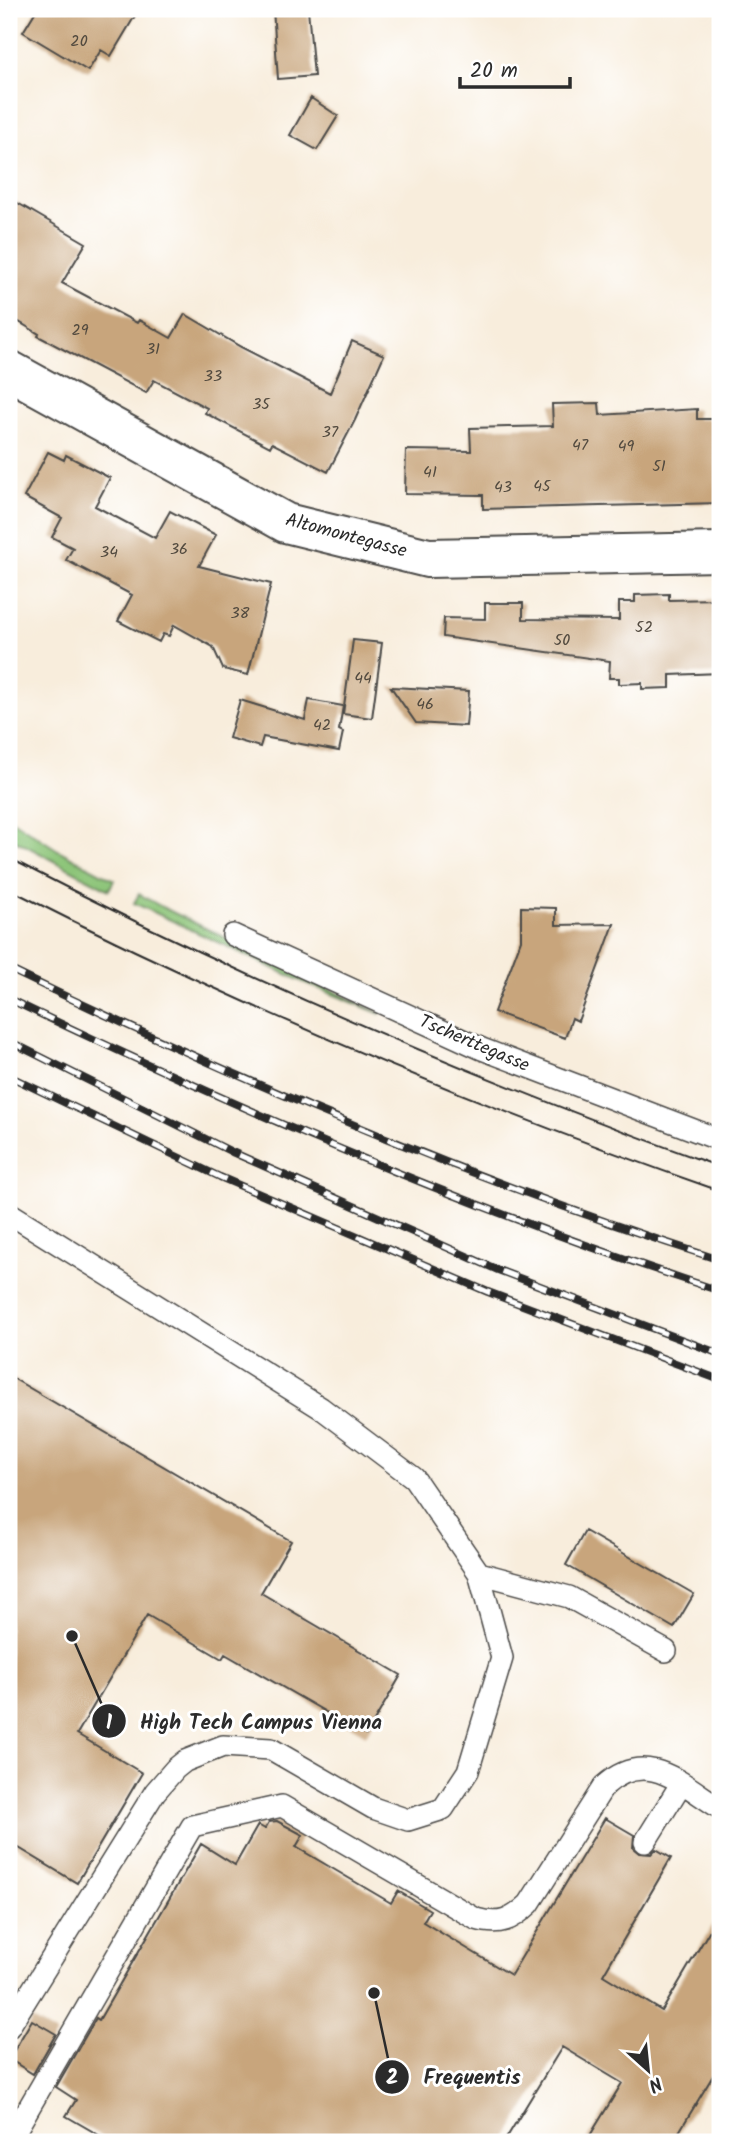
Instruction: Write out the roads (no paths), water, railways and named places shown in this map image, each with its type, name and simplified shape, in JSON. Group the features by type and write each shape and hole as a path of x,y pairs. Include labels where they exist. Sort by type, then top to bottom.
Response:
{"street":[{"name":"Altomontegasse","path":"9,370 286,523 428,558 720,552"}],"lane":[{"name":"Tscherttegasse","path":"233,935 482,1049 720,1140"},
{"path":"9,1213 321,1408 414,1478 479,1573 502,1658 468,1771 443,1809 408,1820 373,1808 271,1749 223,1746 185,1761 155,1792 9,2027"},
{"path":"479,1573 569,1597 666,1651"},
{"path":"9,2142 192,1826 282,1806 476,1919 489,1923 513,1919 529,1904 604,1786 616,1775 634,1768 656,1769 720,1808"},
{"path":"645,1842 681,1784"}],"tram line":[{"path":"9,858 183,944 359,1024 538,1098 720,1167"},
{"path":"9,889 183,974 359,1052 538,1124 720,1191"}],"railway":[{"path":"9,969 183,1051 359,1127 538,1197 720,1260"},
{"path":"9,999 183,1080 360,1157 538,1228 720,1291"},
{"path":"9,1041 232,1152 498,1270 720,1354"},
{"path":"9,1076 220,1177 488,1292 720,1380"}],"place":[{"name":"High Tech Campus Vienna","path":"72,1636"},
{"name":"Frequentis","path":"374,1993"}]}
